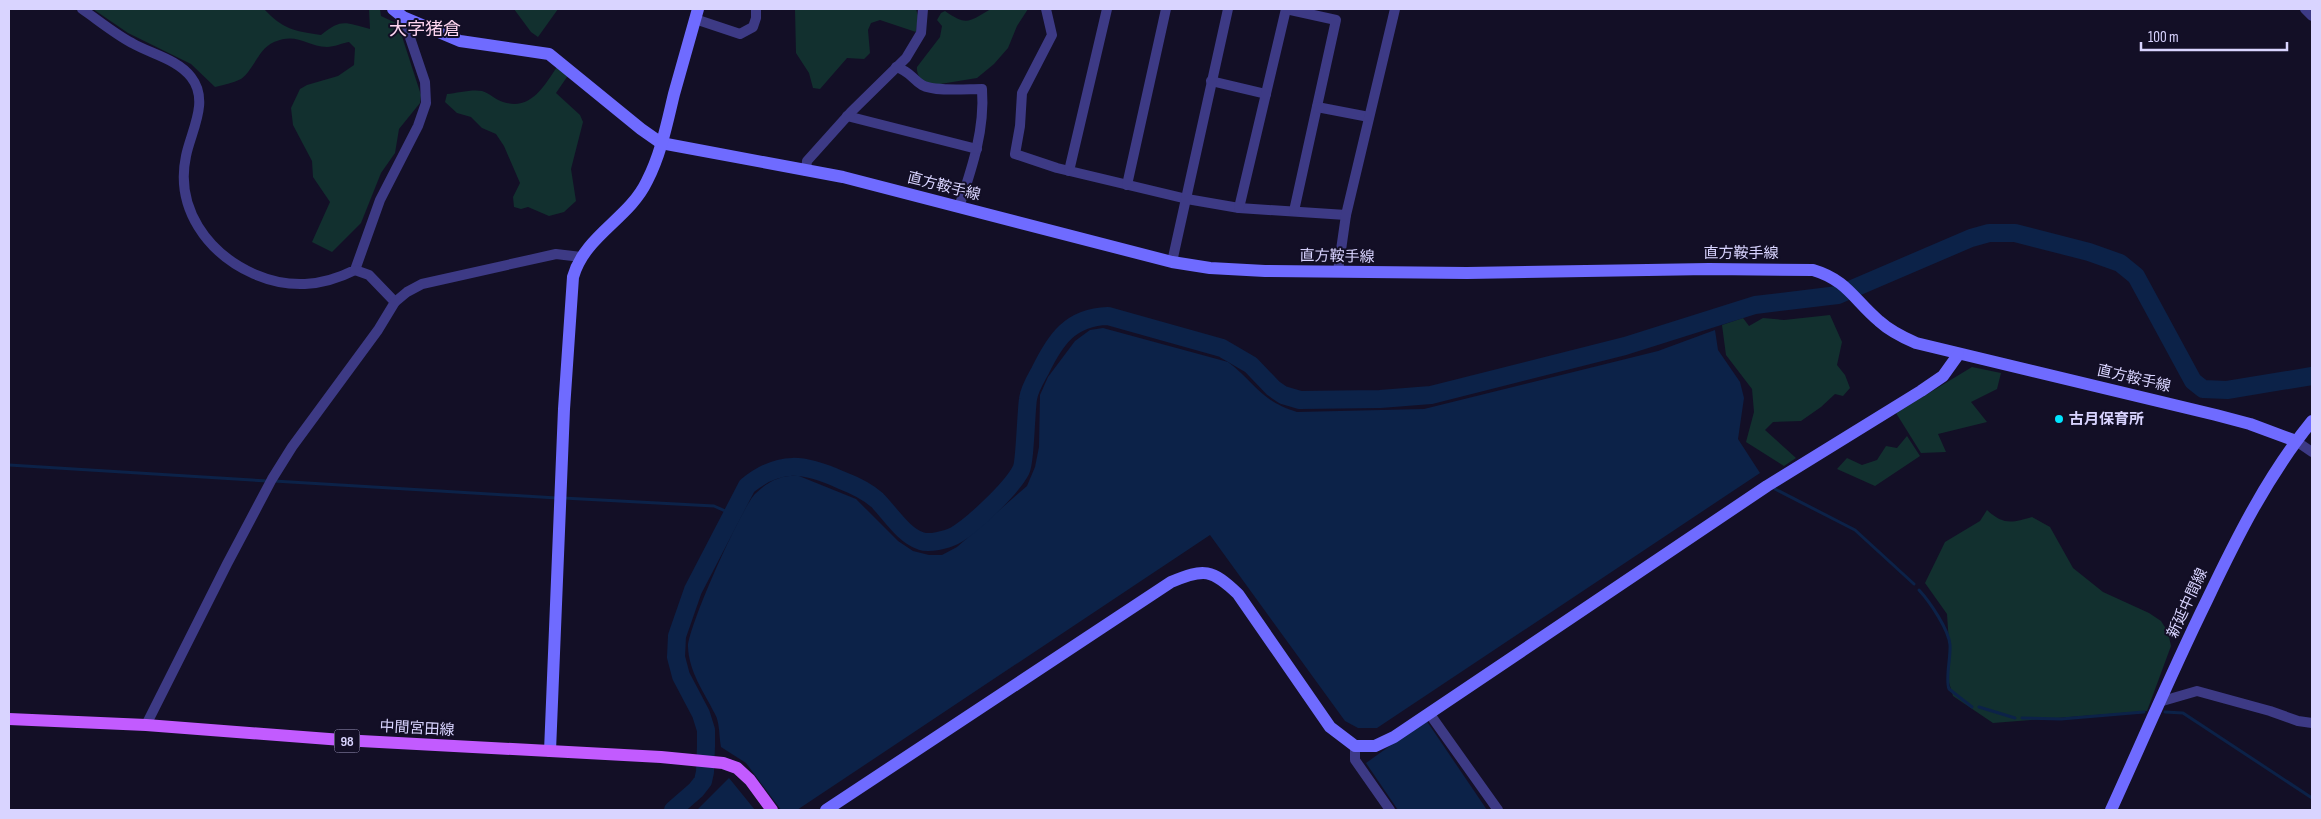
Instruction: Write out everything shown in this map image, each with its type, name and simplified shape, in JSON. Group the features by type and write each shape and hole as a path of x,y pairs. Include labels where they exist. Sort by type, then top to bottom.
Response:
{"main road":[{"name":"直方鞍手線","path":"398,13 460,41 549,54 640,129 662,143 843,177 1172,262 1265,271 1486,273 1812,270 1826,274 1842,283 1894,332 1916,343 2216,415 2250,424 2296,441"},
{"path":"550,751 573,277 587,248 639,196 648,181 662,143 696,14"},
{"path":"826,810 1171,582 1189,574 1208,573 1221,578 1238,594 1330,727 1355,746 1375,746 1394,737 1767,486 1920,391 1942,376 1958,354"},
{"name":"新延中間線","path":"2111,810 2159,702 2238,534 2286,452 2312,421"},
{"name":"中間宮田線","path":"9,719 146,725 342,740 660,757 723,763 736,768 750,780 772,810"}],"street":[{"path":"82,9 131,43 179,66 191,77 198,92 200,106 183,174 190,214 206,241 237,266 271,281 298,286 320,283 355,270 369,275 395,302"},
{"path":"696,14 740,34 753,27 756,9"},
{"path":"806,171 807,161 847,116 906,58 921,33 923,9"},
{"path":"1046,9 1052,35 1022,93 1020,126 1015,154 1069,170 1187,199 1239,208 1346,214"},
{"path":"1069,170 1108,9"},
{"path":"1127,185 1166,9"},
{"path":"1172,262 1228,9"},
{"path":"1239,208 1286,9 1336,20 1294,211"},
{"path":"1338,271 1346,214 1395,9"},
{"path":"2305,9 2312,16"},
{"path":"355,270 380,200 418,126 426,103 424,82 398,13"},
{"path":"896,67 909,72 921,84 932,88 982,89 983,109 977,149 959,206"},
{"path":"1211,82 1266,94"},
{"path":"1317,107 1369,118"},
{"path":"847,116 977,149"},
{"path":"146,725 271,482 308,424 378,330 395,302 407,292 422,284 556,254 581,257"},
{"path":"2296,441 2312,452"},
{"path":"2159,702 2197,691 2270,711 2298,721 2312,723"},
{"path":"1429,713 1498,810"},
{"path":"1355,746 1356,760 1390,810"}],"green space":[{"path":"93,9 264,9 277,21 289,28 321,35 334,26 344,23 370,29 369,9 380,9 381,16 398,24 421,95 420,103 399,129 395,153 381,173 361,223 332,252 312,242 330,202 313,177 312,161 293,125 291,108 300,89 307,85 338,76 354,65 355,48 349,42 327,47 295,39 282,39 264,49 241,79 215,87 191,64 128,33"},
{"path":"514,9 558,9 538,37 531,32"},
{"path":"795,9 916,9 918,16 916,32 880,20 871,23 868,30 870,53 864,59 847,58 820,89 813,88 809,73 796,53"},
{"path":"991,9 1028,9 1017,26 1008,48 994,64 977,78 928,86 918,75 917,67 940,37 942,26 937,20 941,13 945,11 959,19 968,21"},
{"path":"557,67 569,74 556,93 580,115 583,122 571,169 576,201 564,212 549,216 528,207 521,209 514,207 513,197 520,183 504,146 496,134 482,128 471,117 457,113 445,102 447,94 482,91 503,102 521,103 529,100 542,89"},
{"path":"1830,315 1842,342 1837,365 1845,375 1850,388 1843,396 1835,394 1801,421 1773,422 1765,430 1796,458 1784,466 1746,442 1754,412 1752,389 1726,355 1722,325 1743,318 1749,326 1763,318 1784,320"},
{"path":"1972,367 2001,373 1997,389 1971,402 1987,422 1938,434 1946,452 1921,453 1896,413"},
{"path":"1907,436 1920,456 1875,486 1837,469 1847,458 1862,465 1877,460 1886,446 1897,448"},
{"path":"1987,510 2003,520 2019,521 2032,517 2050,527 2073,568 2103,592 2149,613 2161,621 2168,632 2171,646 2147,711 1993,723 1953,696 1948,679 1949,644 1947,614 1925,583 1945,542 1980,521"}],"water":[{"path":"1103,328 1228,362 1266,397 1285,408 1297,412 1424,409 1658,351 1715,330 1718,350 1740,382 1744,398 1738,439 1760,473 1377,728 1358,728 1345,721 1210,535 797,810 781,810 746,763 721,747 717,718 694,673 688,647 696,617 706,593 748,504 755,494 770,482 781,477 799,476 856,499 898,541 913,551 929,555 942,555 957,547 1027,486 1035,467 1039,447 1040,395 1048,377 1075,341 1090,330"},
{"path":"1426,720 1487,810 1398,810 1366,763"},
{"path":"729,778 755,810 697,810"}],"waterway":[{"path":"673,810 696,790 703,781 706,746 706,730 701,714 681,676 676,657 677,636 693,590 747,486 759,477 782,468 793,467 816,470 860,488 869,494 914,538 928,542 954,536 991,506 1016,478 1022,465 1028,399 1032,385 1052,349 1065,332 1083,321 1095,317 1108,316 1222,348 1251,365 1273,388 1283,395 1300,400 1380,399 1431,395 1625,346 1755,305 1838,295 1971,238 1989,233 2015,233 2089,252 2120,263 2136,276 2193,381 2203,389 2227,390 2312,376"},
{"path":"9,465 268,481"},
{"path":"274,481 557,498"},
{"path":"1775,489 1855,530 1914,584"},
{"path":"563,498 714,506 732,514"},
{"path":"1919,590 1938,616 1949,639 1949,689 1972,707"},
{"path":"1979,707 2015,718"},
{"path":"2022,718 2061,719 2144,712"},
{"path":"2165,712 2183,713 2312,798"}],"place":[{"name":"古月保育所","path":"2059,419"}],"district":[{"name":"大字猪倉","path":"425,29"}]}
